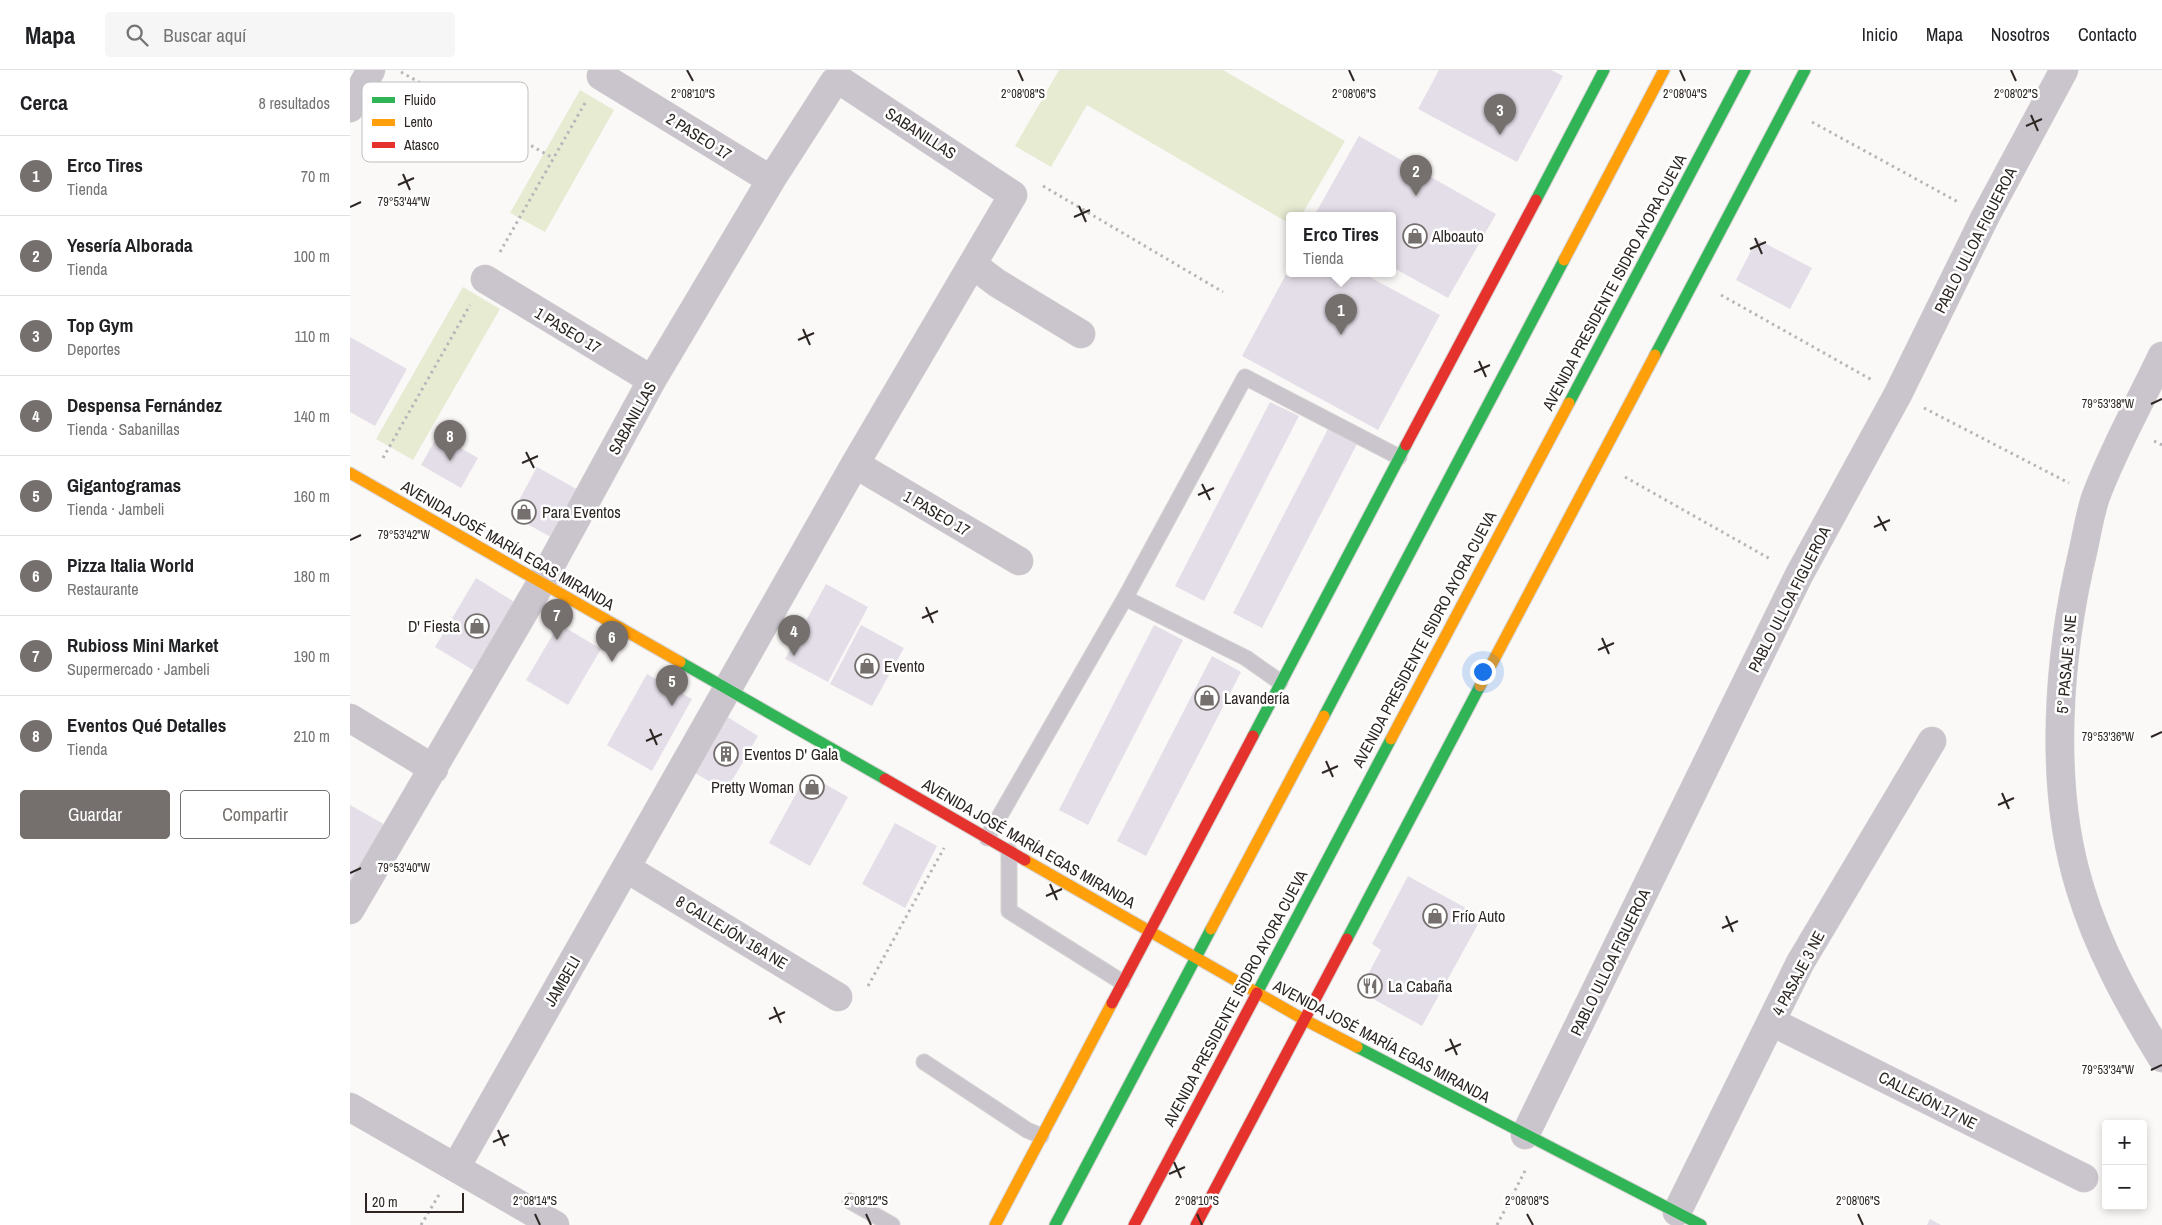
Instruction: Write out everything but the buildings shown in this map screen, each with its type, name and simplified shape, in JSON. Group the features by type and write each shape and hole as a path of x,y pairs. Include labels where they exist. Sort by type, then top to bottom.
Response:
{"main road":[{"path":"995,1225 1604,70"},
{"path":"1055,1225 1194,957 1664,70"},
{"name":"AVENIDA PRESIDENTE ISIDRO AYORA CUEVA","path":"1134,1225 1745,70"},
{"path":"1196,1225 1805,70"},
{"name":"AVENIDA JOSÉ MARÍA EGAS MIRANDA","path":"350,473 1303,1019 1700,1225"}],"street":[{"path":"364,82 371,70"},
{"name":"PABLO ULLOA FIGUEROA","path":"1533,1138 1799,575 1898,394 1985,217 2064,70"},
{"name":"2 PASEO 17","path":"601,76 771,180"},
{"name":"SABANILLAS","path":"541,583 652,380 771,180 834,82 839,80 1013,195"},
{"path":"350,108 362,86"},
{"path":"728,690 855,464 1013,195"},
{"path":"973,265 997,283 1081,334"},
{"name":"1 PASEO 17","path":"485,279 652,380"},
{"name":"5° PASAJE 3 NE","path":"2162,356 2096,497 2070,609 2063,671 2061,736 2064,806 2069,848 2090,919 2116,979 2162,1058"},
{"name":"1 PASEO 17","path":"855,464 1019,561"},
{"path":"350,910 541,583"},
{"name":"JAMBELI","path":"456,1167 728,690"},
{"path":"350,718 434,769"},
{"name":"4 PASAJE 3 NE","path":"1677,1212 1800,963 1932,741"},
{"name":"8 CALLEJÓN 16A NE","path":"626,868 838,997"},
{"name":"CALLEJÓN 17 NE","path":"1772,1022 2084,1178"},
{"path":"350,1107 555,1225"}],"lane":[{"path":"987,838 1125,598 1245,378 1399,458"},
{"path":"1125,598 1246,658 1280,682"},
{"path":"1009,850 1009,911 1122,982"},
{"path":"924,1062 1027,1130 1041,1136"},
{"path":"850,1201 892,1225"}],"path":[{"path":"399,70 420,82"},
{"path":"1786,107 1985,217"},
{"path":"528,144 553,158"},
{"path":"1013,195 1025,178 1031,179 1223,292"},
{"path":"1694,280 1898,394 2096,497"},
{"path":"1598,462 1799,575"},
{"path":"868,986 958,822"},
{"path":"1496,1225 1533,1138"}],"green space":[{"path":"1059,70 1223,70 1345,141 1303,212 1286,212 1286,222 1087,105 1051,167 1015,146"},
{"path":"580,90 614,110 545,232 510,213"},
{"path":"463,287 500,309 413,460 376,439"}],"traffic: fast":[{"path":"1536,200 1604,70"},
{"path":"1569,403 1745,70"},
{"path":"1655,355 1805,70"},
{"path":"1324,716 1564,260"},
{"path":"1253,736 1406,445"},
{"path":"680,662 885,779"},
{"path":"1347,939 1480,686"},
{"path":"1257,993 1391,739"},
{"path":"1055,1225 1211,929"},
{"path":"1357,1047 1701,1225"}],"traffic: slow":[{"path":"1564,260 1664,70"},
{"path":"1480,686 1655,355"},
{"path":"1391,739 1569,403"},
{"path":"350,473 680,662"},
{"path":"1211,929 1324,716"},
{"path":"1025,860 1303,1019 1357,1047"},
{"path":"995,1225 1112,1003"}],"traffic: jam":[{"path":"1406,445 1536,200"},
{"path":"1112,1003 1253,736"},
{"path":"885,779 1025,860"},
{"path":"1196,1225 1347,939"},
{"path":"1134,1225 1257,993"}],"place":[{"name":"Top Gym","path":"1500,135"},
{"name":"Yesería Alborada","path":"1416,196"},
{"name":"Alboauto","path":"1415,236"},
{"name":"Erco Tires","path":"1341,335"},
{"name":"Eventos Qué Detalles","path":"450,461"},
{"name":"Para Eventos","path":"524,512"},
{"name":"D' Fiesta","path":"477,626"},
{"name":"Rubioss Mini Market","path":"557,640"},
{"name":"Despensa Fernández","path":"794,656"},
{"name":"Pizza Italia World","path":"612,662"},
{"name":"Evento","path":"867,666"},
{"name":"Lavandería","path":"1207,698"},
{"name":"Gigantogramas","path":"672,706"},
{"name":"Eventos D' Gala","path":"726,754"},
{"name":"Pretty Woman","path":"812,787"},
{"name":"Frío Auto","path":"1435,916"},
{"name":"La Cabaña","path":"1370,986"}]}
